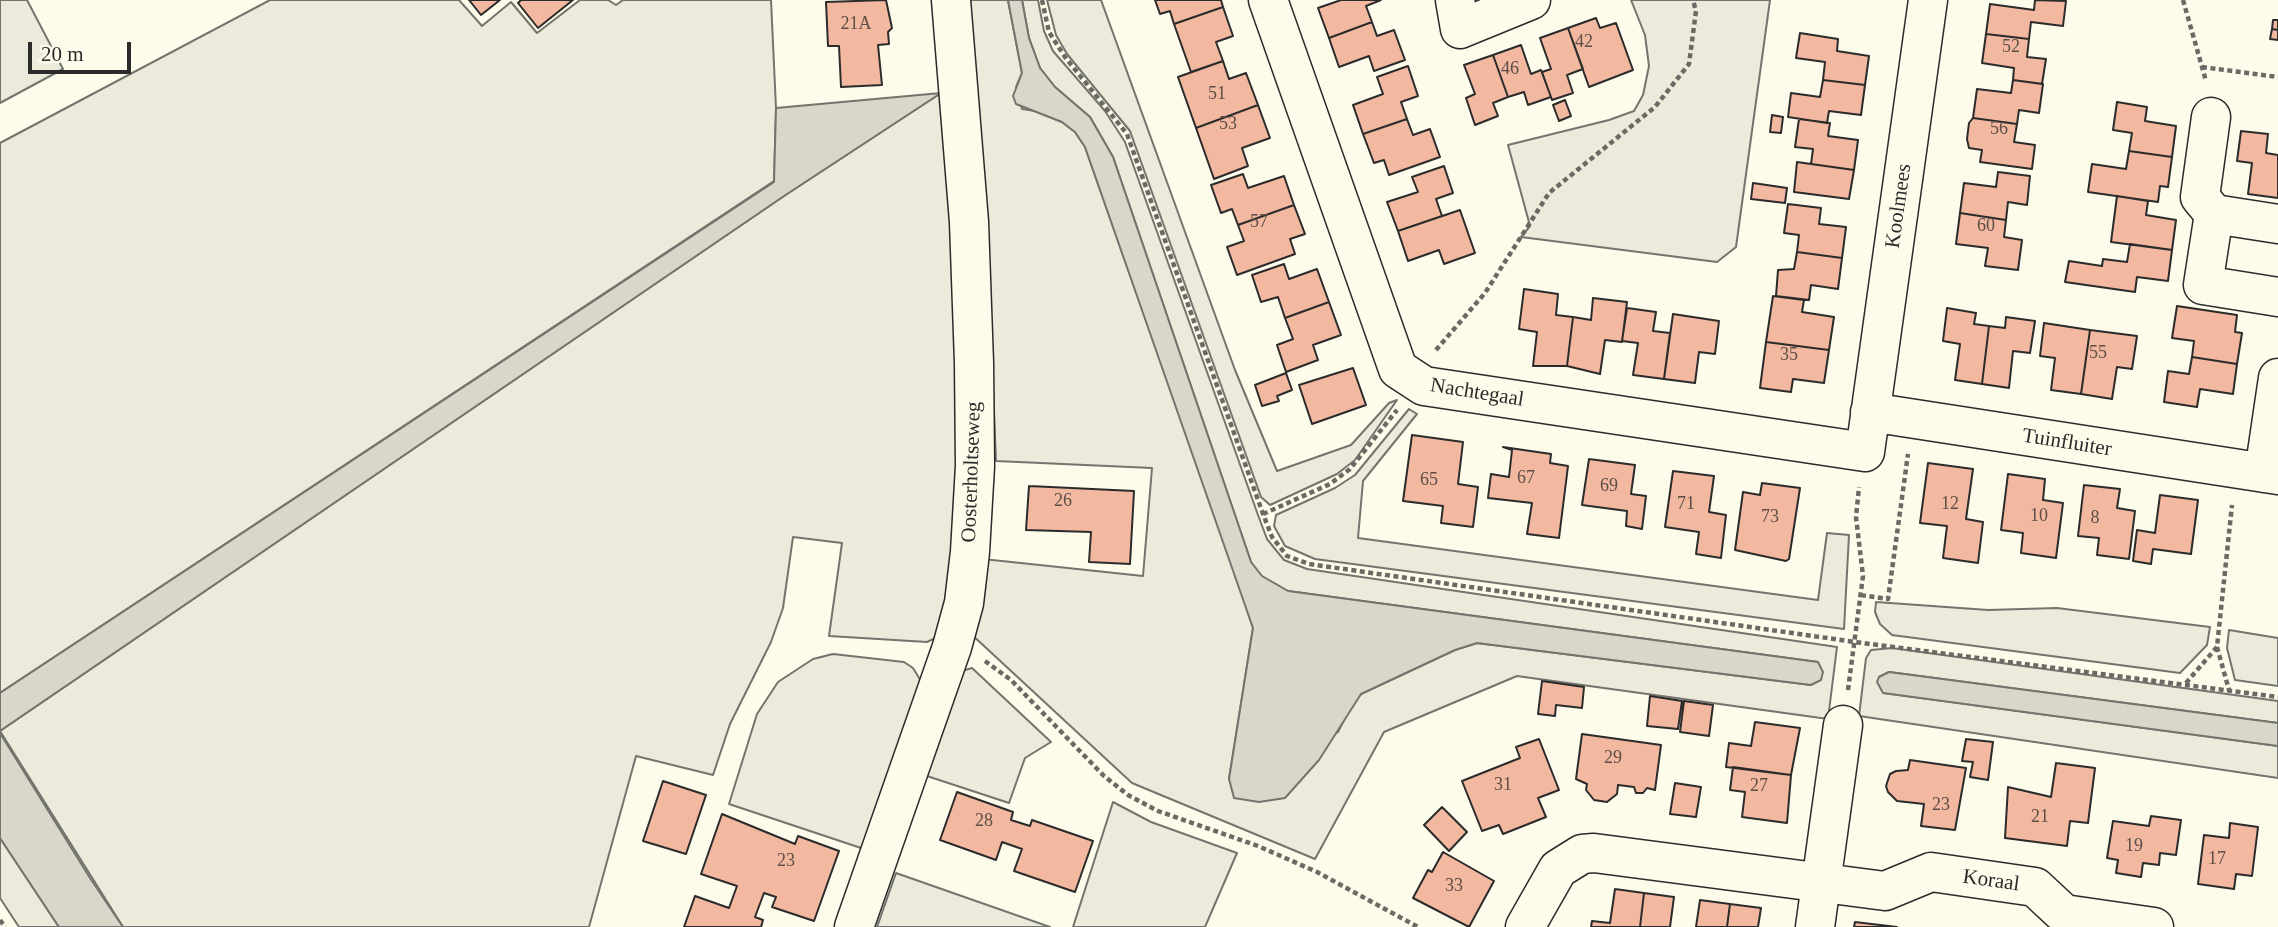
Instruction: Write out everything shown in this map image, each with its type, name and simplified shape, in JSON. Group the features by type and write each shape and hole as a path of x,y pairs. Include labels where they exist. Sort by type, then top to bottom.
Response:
{"street":[{"name":"Oosterholtseweg","path":"855,927 952,647 964,603 970,552 975,421 968,209 951,0"},
{"name":"Nachtegaal","path":"1268,0 1398,369 1424,386 1865,452"},
{"path":"1455,0 1460,29 1531,0"},
{"name":"Koolmees","path":"1871,412 1928,0"},
{"path":"2211,117 2200,197 2214,214 2278,224"},
{"path":"2214,214 2203,285 2278,297"},
{"path":"2259,473 2278,379"},
{"path":"1865,452 1871,412"},
{"name":"Tuinfluiter","path":"1871,412 2259,473"},
{"path":"1815,927 1843,725"},
{"name":"Koraal","path":"1525,927 1558,869 1582,853 1608,854 1885,891 1931,872 2035,887 2064,914 2154,927"}],"path":[{"path":"1042,0 1049,32 1059,48 1127,134 1263,513 1277,546 1287,556 1309,564 1855,642 2278,697"},
{"path":"1263,513 1330,484 1350,469 1394,417 1412,378 1485,293 1549,193 1656,107 1689,64 1696,11 1693,0"},
{"path":"2183,0 2210,99 2211,117"},
{"path":"2202,67 2278,77"},
{"path":"1861,596 1888,599 1913,418"},
{"path":"1843,725 1863,576 1856,517 1865,452"},
{"path":"2186,684 2217,647 2259,473"},
{"path":"952,647 997,669 1104,776 1128,795 1158,811 1258,846 1317,872 1418,927"},
{"path":"2217,647 2229,690"},
{"path":"0,920 5,927"}],"shaded area":[{"path":"0,0 27,0 63,69 0,103"},
{"path":"270,0 459,0 482,26 511,2 537,33 580,0 608,0 616,5 623,0 771,0 776,108 774,181 0,693 0,143"},
{"path":"969,0 1008,0 1022,73 1016,87 1022,109 1035,111 1062,122 1075,132 1085,147 1239,585 1253,628 1229,779 1338,732 1351,706 1361,694 1455,650 1477,643 1811,685 1818,662 1288,591 1261,576 1251,562 1113,157 1090,117 1055,87 1040,68 1029,38 1022,0 1038,0 1044,31 1053,51 1105,111 1125,142 1267,539 1284,560 1307,569 1837,647 1828,719 1517,676 1384,732 1315,859 1132,783 970,633 983,559 1143,576 1152,468 996,461 989,283"},
{"path":"1008,0 1022,0 1029,38 1040,68 1055,87 1090,117 1113,157 1251,562 1262,576 1288,591 1818,662 1823,672 1821,680 1811,685 1477,643 1455,650 1361,694 1319,760 1285,798 1259,802 1234,798 1229,779 1253,628 1085,147 1075,132 1062,122 1016,104 1013,96 1022,73"},
{"path":"1047,0 1101,0 1235,370 1277,471 1351,445 1389,403 1397,400 1355,460 1337,474 1270,505 1261,497 1130,131 1067,54 1056,35"},
{"path":"1631,0 1770,0 1736,247 1717,262 1521,237 1530,226 1508,145 1609,120 1634,111 1643,95 1649,66 1645,35"},
{"path":"941,93 955,293 957,562 944,634 927,642 829,636 842,543 793,537 783,608 771,642 730,724 713,775 636,756 589,927 123,927 0,731 784,196"},
{"path":"941,93 784,196 0,731 0,693 774,182 776,108"},
{"path":"1409,409 1417,414 1363,481 1358,538 1818,600 1827,533 1849,535 1844,629 1315,559 1285,546 1274,526 1276,515 1335,488 1355,475"},
{"path":"1876,602 1988,610 2057,608 2210,627 2207,645 2180,673 1892,635 1880,624 1875,612"},
{"path":"2229,630 2278,638 2278,686 2235,680 2227,648"},
{"path":"1892,648 2278,701 2278,723 1889,672 1879,677 1884,693 2278,746 2278,778 1859,716 1866,658 1871,650"},
{"path":"833,654 904,662 913,668 924,686 867,850 729,804 757,714 778,682 813,659"},
{"path":"972,668 1051,742 1025,758 1009,803 927,776 962,671"},
{"path":"1889,672 2278,723 2278,746 1883,693 1877,682 1879,677"},
{"path":"0,733 123,927 59,927 0,838"},
{"path":"1113,802 1151,822 1237,853 1205,927 1073,927"},
{"path":"0,838 59,927 19,927 0,898"},
{"path":"896,873 1050,927 877,927"}],"building":[{"path":"469,0 500,0 481,15"},
{"path":"521,0 573,0 538,28 518,3"},
{"path":"886,0 892,28 888,32 889,44 878,45 882,85 841,87 839,46 828,46 826,2"},
{"path":"1155,0 1221,0 1223,7 1174,24 1170,11 1160,14"},
{"path":"1341,0 1381,0 1366,6 1372,22 1329,38 1318,8"},
{"path":"2035,0 2066,1 2063,26 2031,22 2029,39 1986,34 1990,4 2034,10"},
{"path":"1223,7 1233,36 1216,42 1223,61 1191,72 1174,24"},
{"path":"1596,18 1600,28 1616,23 1633,70 1589,87 1568,28"},
{"path":"2273,20 2278,20 2278,30 2272,29"},
{"path":"1372,22 1377,36 1394,30 1405,60 1374,71 1369,56 1339,67 1329,38"},
{"path":"1568,28 1583,69 1567,75 1573,93 1552,100 1542,72 1551,69 1540,38"},
{"path":"2272,29 2278,30 2278,40 2270,39"},
{"path":"1800,33 1838,39 1837,51 1869,56 1865,85 1823,80 1825,62 1796,58"},
{"path":"1986,34 2029,39 2027,57 2046,59 2042,84 2013,80 2014,68 1982,63"},
{"path":"1521,45 1531,74 1541,70 1551,97 1528,105 1524,92 1508,97 1493,55"},
{"path":"1493,55 1508,97 1493,103 1498,116 1475,125 1466,98 1475,94 1464,65"},
{"path":"1223,61 1229,79 1246,73 1258,105 1196,128 1178,77"},
{"path":"1408,66 1418,96 1401,102 1407,119 1363,134 1353,105 1383,94 1377,77"},
{"path":"1823,80 1865,85 1861,115 1829,111 1827,123 1788,117 1791,93 1820,97"},
{"path":"2013,80 2043,84 2039,113 2019,110 2017,124 1973,118 1977,89 2011,93"},
{"path":"1565,100 1571,116 1559,121 1553,105"},
{"path":"2117,102 2147,107 2145,121 2176,126 2172,157 2129,151 2132,133 2113,130"},
{"path":"1258,105 1270,138 1242,148 1248,166 1214,179 1196,128"},
{"path":"1772,115 1783,117 1781,133 1770,132"},
{"path":"1973,118 2017,124 2014,142 2035,145 2032,169 1980,162 1982,150 1969,148 1967,139 1969,123"},
{"path":"1407,119 1413,135 1430,129 1440,157 1389,175 1384,160 1374,163 1363,134"},
{"path":"1799,119 1830,123 1828,136 1858,140 1854,170 1811,164 1813,149 1795,147"},
{"path":"2241,131 2268,134 2266,153 2278,155 2278,198 2248,194 2252,163 2237,161"},
{"path":"2129,151 2172,157 2168,187 2160,186 2158,202 2088,192 2092,164 2126,169"},
{"path":"1797,162 1854,170 1849,199 1794,192"},
{"path":"1444,166 1453,193 1436,199 1442,216 1398,231 1387,202 1418,192 1412,177"},
{"path":"1998,172 2030,176 2027,205 2008,202 2006,220 1960,213 1964,183 1996,187"},
{"path":"1243,174 1248,188 1284,176 1294,205 1238,225 1232,209 1221,213 1211,185"},
{"path":"1753,183 1787,188 1785,203 1751,199"},
{"path":"2117,196 2148,201 2146,215 2176,220 2172,250 2111,242"},
{"path":"1788,204 1821,208 1819,224 1846,227 1842,258 1797,252 1799,235 1784,233"},
{"path":"1294,205 1305,234 1290,239 1295,254 1237,275 1227,247 1244,241 1238,225"},
{"path":"1460,210 1475,253 1444,264 1439,250 1408,261 1398,231"},
{"path":"1960,213 2006,220 2004,237 2022,240 2018,270 1985,266 1988,248 1956,244"},
{"path":"2130,244 2172,250 2168,281 2137,277 2135,292 2065,282 2069,261 2102,266 2103,259 2127,262"},
{"path":"1797,252 1842,258 1838,289 1811,285 1809,300 1776,296 1778,270 1794,269"},
{"path":"1284,264 1289,279 1317,269 1329,302 1285,318 1278,297 1261,302 1252,275"},
{"path":"1524,289 1558,294 1556,315 1573,317 1567,366 1533,366 1537,332 1519,329"},
{"path":"1773,296 1804,300 1802,312 1834,317 1829,350 1766,342"},
{"path":"1593,298 1627,302 1622,342 1605,340 1600,374 1567,366 1573,317 1591,320"},
{"path":"1329,302 1341,335 1313,345 1318,360 1286,372 1277,345 1293,339 1285,318"},
{"path":"2177,306 2237,315 2235,332 2242,333 2237,364 2192,357 2194,341 2172,338"},
{"path":"1627,308 1656,312 1653,331 1670,333 1664,379 1633,375 1638,343 1622,341"},
{"path":"1947,308 1976,313 1974,324 1989,326 1982,384 1955,380 1960,344 1943,341"},
{"path":"1673,314 1719,321 1715,354 1699,352 1695,383 1664,379"},
{"path":"2006,317 2035,321 2030,353 2013,351 2009,388 1982,384 1989,326 2005,328"},
{"path":"2044,323 2090,330 2081,394 2051,390 2055,358 2040,356"},
{"path":"2090,330 2137,336 2132,369 2117,367 2112,399 2081,394"},
{"path":"1766,342 1829,350 1824,383 1793,379 1791,392 1760,388"},
{"path":"2192,357 2237,364 2233,394 2200,389 2197,407 2164,402 2168,371 2189,374"},
{"path":"1353,368 1366,405 1312,424 1299,385"},
{"path":"1286,373 1292,390 1277,396 1279,401 1262,406 1255,385"},
{"path":"1412,435 1463,442 1458,484 1478,487 1473,527 1441,523 1443,506 1403,501"},
{"path":"1503,447 1551,454 1550,463 1568,466 1559,538 1527,534 1532,503 1488,498 1491,474 1509,477 1512,450"},
{"path":"1589,459 1635,465 1631,494 1646,496 1642,529 1626,526 1627,511 1582,505"},
{"path":"1928,463 1973,469 1966,519 1983,522 1978,563 1943,558 1947,526 1920,523"},
{"path":"1673,471 1714,476 1709,512 1726,515 1721,558 1696,554 1699,532 1665,527"},
{"path":"2008,474 2045,479 2043,500 2063,503 2056,558 2021,553 2023,533 2001,530"},
{"path":"1762,483 1800,488 1789,559 1786,561 1735,550 1743,492 1760,495"},
{"path":"2084,485 2120,489 2117,508 2135,511 2129,559 2097,555 2099,538 2078,536"},
{"path":"1029,486 1134,491 1130,564 1089,562 1091,532 1026,530"},
{"path":"2160,495 2198,500 2191,554 2153,549 2151,564 2133,561 2137,530 2155,533"},
{"path":"1542,681 1584,687 1582,708 1556,705 1555,716 1538,714"},
{"path":"1650,696 1682,701 1678,729 1647,726"},
{"path":"1684,701 1713,705 1709,736 1680,732"},
{"path":"1755,722 1800,728 1791,775 1726,767 1729,743 1751,746"},
{"path":"1582,734 1661,745 1655,790 1647,788 1643,793 1636,793 1634,787 1618,785 1617,794 1607,802 1594,800 1586,790 1587,784 1576,779"},
{"path":"1539,739 1559,790 1538,798 1546,817 1503,834 1499,825 1482,831 1462,781 1520,758 1516,747"},
{"path":"1966,739 1993,742 1988,780 1970,777 1973,762 1962,761"},
{"path":"1910,760 1966,768 1955,830 1921,826 1924,804 1897,801 1888,792 1886,786 1890,774 1908,770"},
{"path":"2056,763 2095,768 2088,823 2070,821 2067,846 2005,838 2008,787 2051,797"},
{"path":"1733,767 1791,775 1787,823 1742,817 1745,792 1730,790"},
{"path":"663,781 706,795 686,854 643,841"},
{"path":"1675,783 1701,787 1696,817 1670,814"},
{"path":"957,792 1013,812 1011,820 1030,826 1032,820 1093,841 1075,892 1014,871 1022,849 1002,842 996,860 940,840"},
{"path":"1442,807 1467,832 1449,851 1424,825"},
{"path":"722,814 795,844 798,836 839,851 814,921 772,907 776,897 764,893 755,917 763,920 761,927 684,927 695,896 729,908 737,886 701,874"},
{"path":"2151,816 2181,820 2176,855 2160,853 2159,865 2143,863 2141,877 2116,873 2118,860 2107,858 2113,821 2149,826"},
{"path":"2230,823 2258,827 2252,876 2236,874 2234,889 2198,884 2204,835 2229,838"},
{"path":"1443,852 1494,881 1469,927 1413,898 1428,870 1432,872"},
{"path":"1615,889 1644,893 1640,927 1591,927 1592,921 1610,923"},
{"path":"1644,893 1674,897 1670,927 1640,927"},
{"path":"1700,900 1730,904 1727,927 1696,927"},
{"path":"1730,904 1761,908 1758,927 1727,927"},
{"path":"1855,922 1897,927 1854,927"}]}
